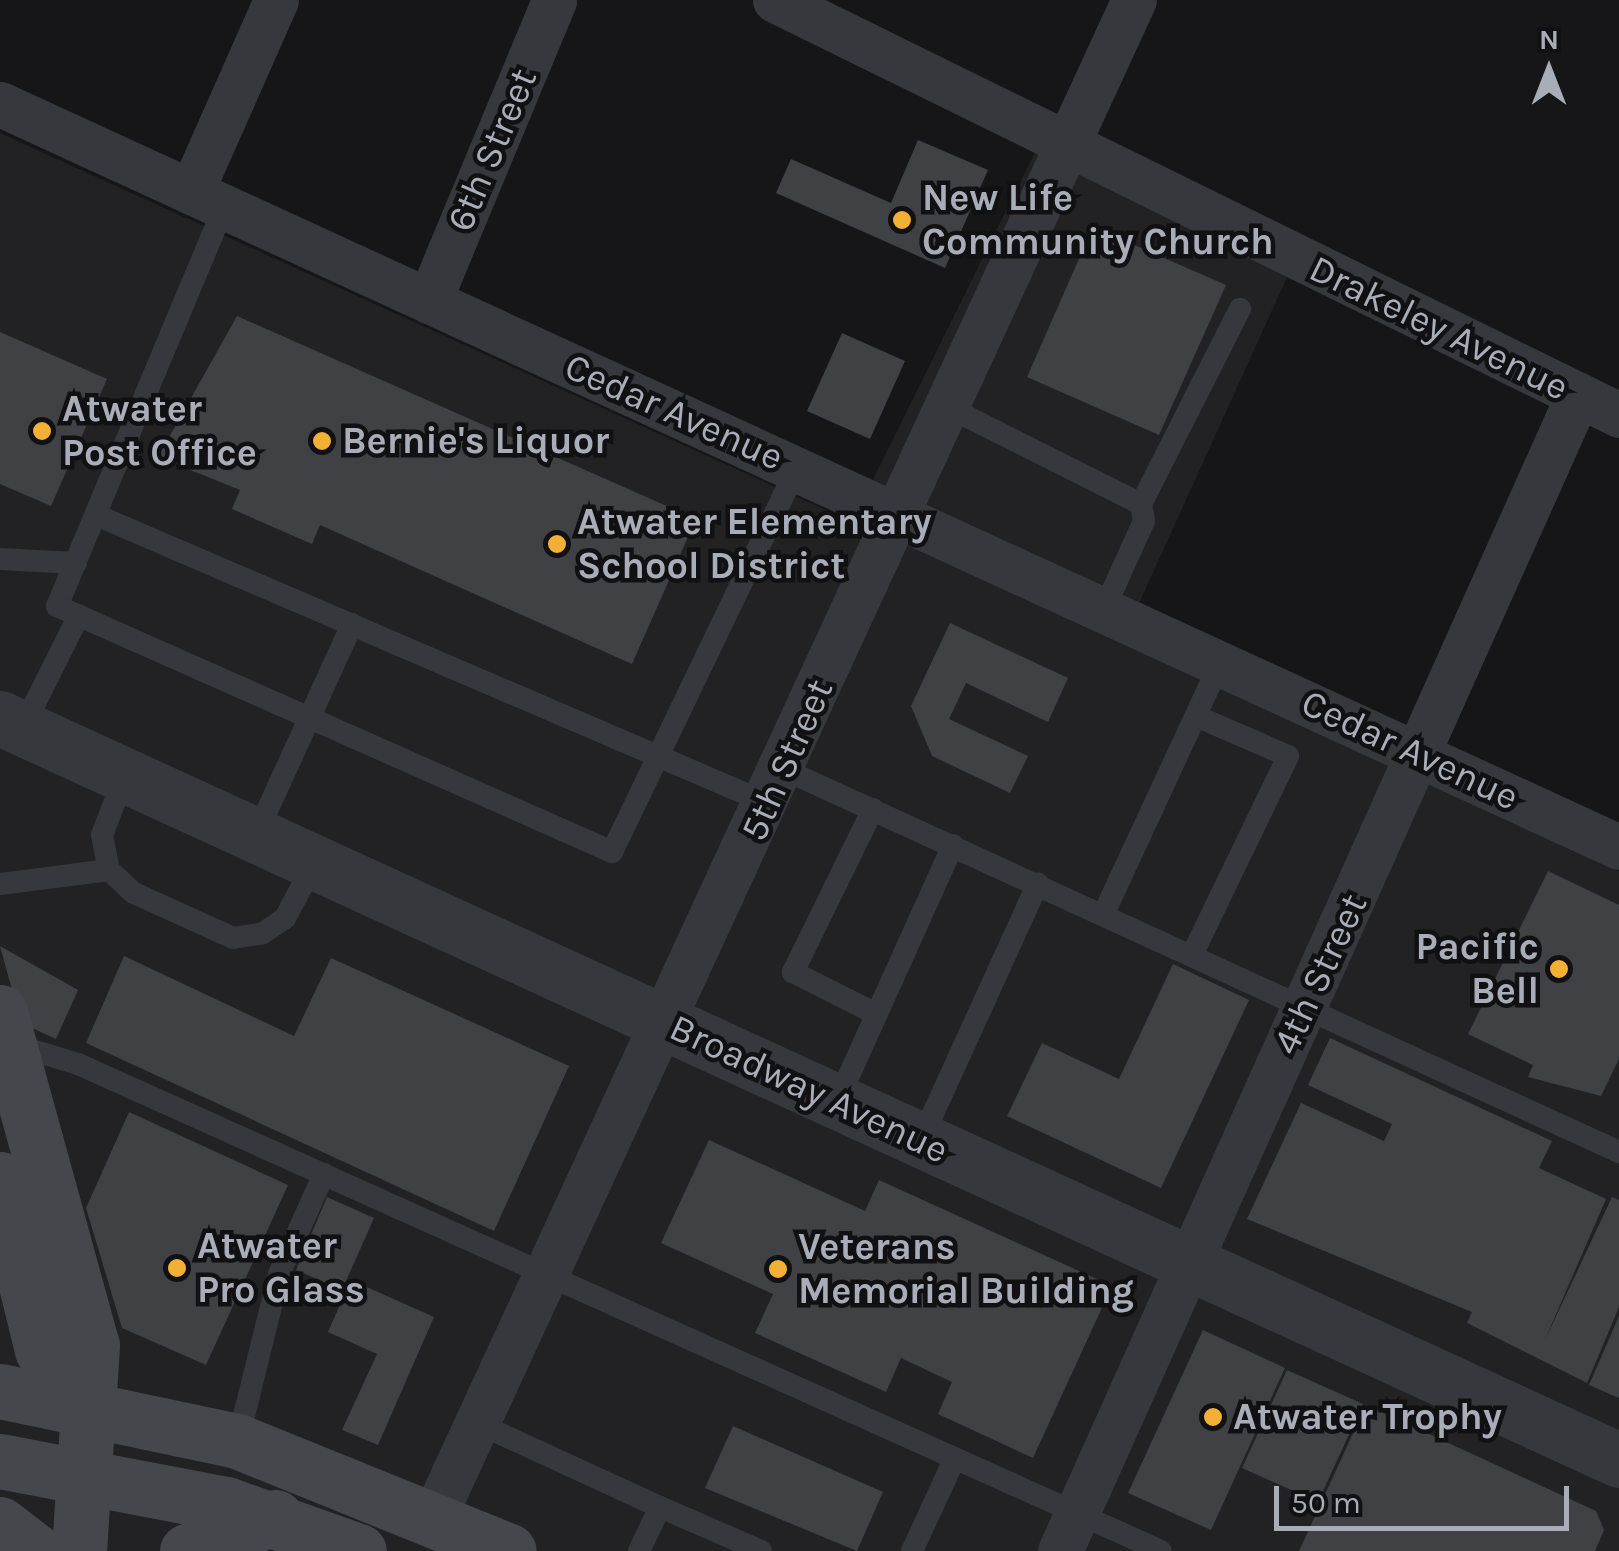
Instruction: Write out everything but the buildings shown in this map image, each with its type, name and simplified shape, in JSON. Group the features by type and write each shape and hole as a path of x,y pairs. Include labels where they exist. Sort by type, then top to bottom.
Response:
{"main road":[{"path":"5,1028 92,1345 82,1413 84,1481 78,1551"},
{"path":"0,1179 42,1350 82,1413"},
{"path":"0,1391 82,1413 237,1442 434,1516 509,1551"},
{"path":"0,1462 276,1517 359,1551"},
{"path":"187,1551 276,1517"},
{"path":"0,1524 35,1551"}],"street":[{"path":"207,200 276,0"},
{"name":"6th Street","path":"429,301 554,0"},
{"name":"Drakeley Avenue","path":"775,0 1067,147 1619,415"},
{"name":"5th Street","path":"434,1516 667,1024 1134,0"},
{"name":"Cedar Avenue","path":"0,104 1619,847"},
{"name":"4th Street","path":"1069,1532 1420,756 1578,395"},
{"name":"Broadway Avenue","path":"12,722 314,864 1619,1460"}],"lane":[{"path":"12,722 68,610 76,562 207,200"},
{"path":"1104,609 1144,520 1141,504 1240,308"},
{"path":"948,407 1141,504"},
{"path":"68,610 612,852 797,468"},
{"path":"96,515 658,756 873,809 1619,1152"},
{"path":"0,559 76,562"},
{"path":"256,836 352,624"},
{"path":"1104,913 1220,663"},
{"path":"1192,954 1288,756 1196,716"},
{"path":"125,775 102,835 109,870 134,893 233,938 285,918 314,864"},
{"path":"873,809 793,972 876,1014"},
{"path":"837,1102 953,845"},
{"path":"0,884 109,870"},
{"path":"921,1140 1038,883"},
{"path":"5,1028 954,1460 1069,1532 1161,1551"},
{"path":"237,1442 280,1274 324,1174"},
{"path":"478,1423 761,1551"},
{"path":"912,1551 954,1460"},
{"path":"640,1551 660,1507"}],"shaded area":[{"path":"0,133 852,522 1038,146 1289,273 1121,643 1619,871 1619,1551 0,1551"}],"place":[{"name":"New Life Community Church","path":"902,220"},
{"name":"Atwater Post Office","path":"42,431"},
{"name":"Bernie's Liquor","path":"322,441"},
{"name":"Atwater Elementary School District","path":"557,544"},
{"name":"Pacific Bell","path":"1559,969"},
{"name":"Atwater Pro Glass","path":"177,1268"},
{"name":"Veterans Memorial Building","path":"778,1269"},
{"name":"Atwater Trophy","path":"1213,1417"}]}
